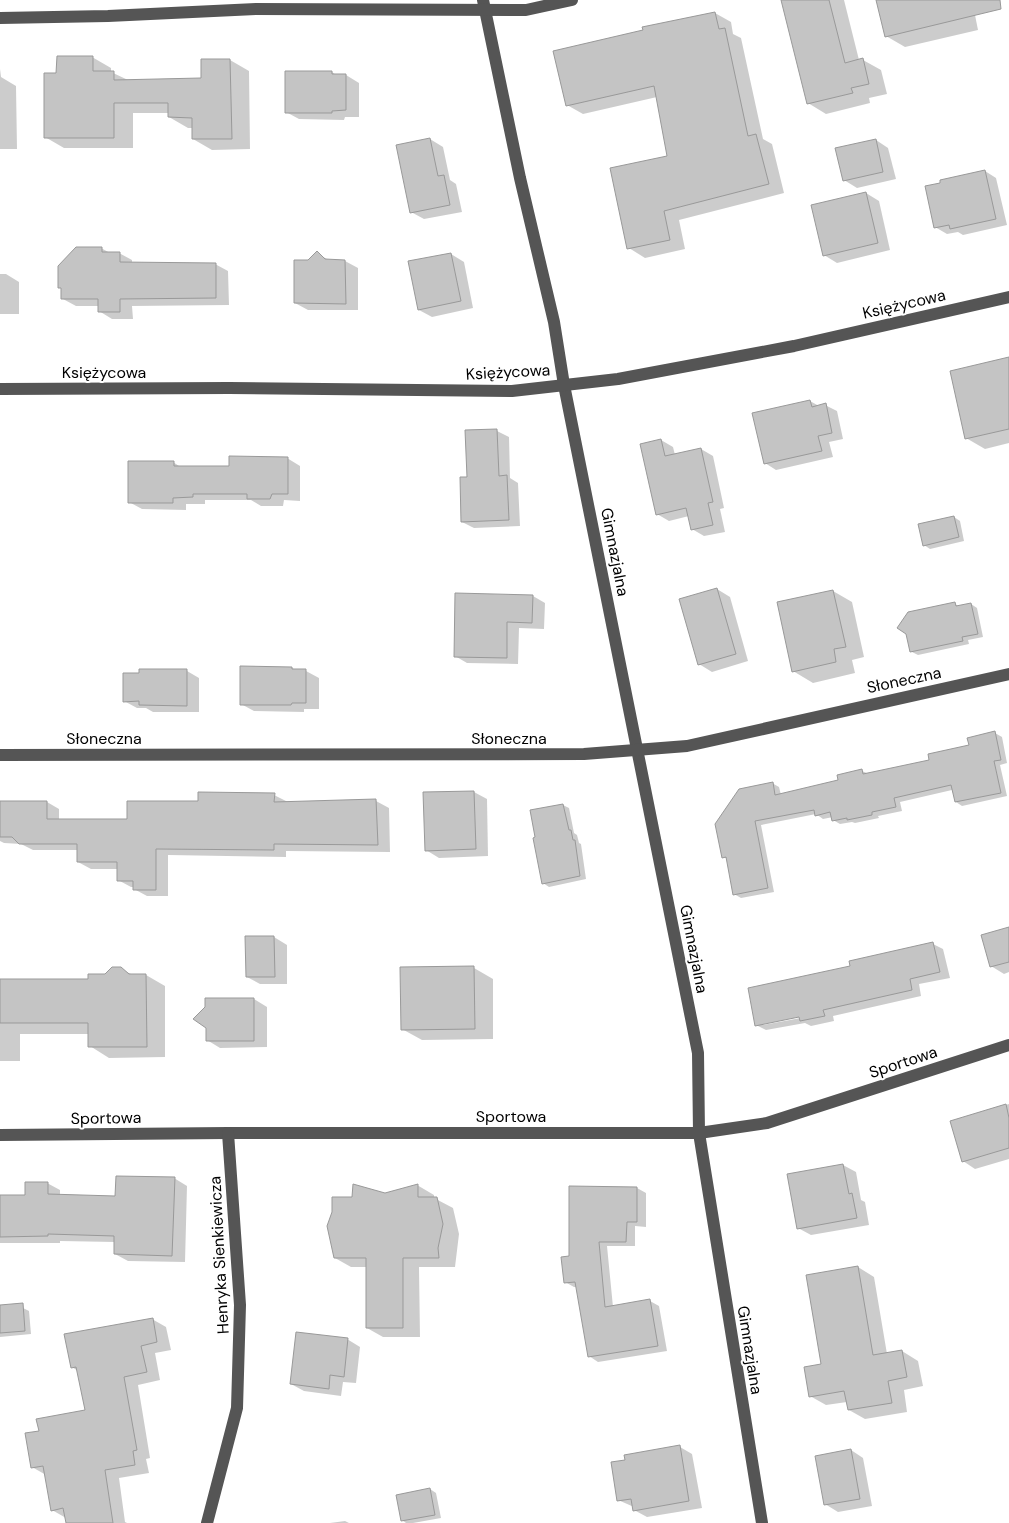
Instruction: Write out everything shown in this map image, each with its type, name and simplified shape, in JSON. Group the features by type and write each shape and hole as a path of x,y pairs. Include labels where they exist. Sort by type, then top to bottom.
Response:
{"street":[{"path":"0,18 108,16 256,9 484,4 526,10 572,0"},
{"name":"Gimnazjalna","path":"484,4 520,178 554,322 564,385 698,1053 699,1133 762,1523"},
{"name":"Księżycowa","path":"0,389 229,388 512,391 618,379 794,346 1009,297"},
{"name":"Słoneczna","path":"0,755 584,754 687,746 1009,674"},
{"name":"Sportowa","path":"0,1135 699,1133 767,1122 1009,1045"},
{"name":"Henryka Sienkiewicza","path":"207,1523 237,1408 240,1305 228,1133"}],"building":[{"path":"781,0 829,0 845,63 863,58 869,84 851,88 853,93 807,104"},
{"path":"876,0 1000,0 1001,9 885,37"},
{"path":"715,12 719,29 725,28 748,136 756,134 769,184 664,211 670,240 627,249 610,168 667,156 654,86 566,106 553,51 643,30 642,27"},
{"path":"57,56 93,56 93,71 114,71 114,80 201,78 201,59 230,59 232,139 192,139 192,118 168,117 168,103 114,103 114,138 44,138 44,73 56,73"},
{"path":"285,71 332,71 332,74 346,74 346,110 332,111 332,113 285,113"},
{"path":"430,138 438,176 444,175 450,205 410,213 396,145"},
{"path":"876,139 883,172 843,181 835,148"},
{"path":"985,170 996,219 950,229 949,225 934,228 925,186 940,183 940,180"},
{"path":"866,192 878,243 823,256 811,205"},
{"path":"76,247 102,247 102,252 120,252 120,262 216,263 216,298 120,299 120,312 98,312 98,299 61,299 61,288 58,288 58,266"},
{"path":"317,251 325,259 345,260 346,304 294,303 294,260 308,260"},
{"path":"451,253 461,301 418,310 408,261"},
{"path":"1009,357 1009,429 965,439 950,371"},
{"path":"810,400 812,407 826,403 832,433 818,436 822,451 764,464 752,413"},
{"path":"497,429 499,476 507,475 509,520 461,522 460,477 467,477 465,430"},
{"path":"661,439 665,456 701,448 713,502 708,503 713,525 691,530 686,508 656,515 640,444"},
{"path":"229,456 288,457 288,494 272,494 270,499 247,499 247,494 193,494 193,497 173,498 173,503 128,503 128,461 174,461 174,466 229,466"},
{"path":"954,516 959,537 923,546 918,524"},
{"path":"717,588 736,654 698,665 679,599"},
{"path":"833,590 846,647 834,649 836,662 792,672 777,602"},
{"path":"455,593 533,595 532,623 507,622 507,658 454,657"},
{"path":"955,602 956,606 971,603 978,634 962,637 963,641 910,652 906,634 897,628 908,612"},
{"path":"240,666 306,669 306,703 292,703 291,705 240,705"},
{"path":"139,669 187,669 187,706 139,705 139,701 123,702 123,673 139,673"},
{"path":"995,731 1001,760 994,761 1001,793 955,802 951,785 894,798 896,807 872,812 872,815 847,820 847,818 832,821 830,812 815,816 814,810 755,821 768,888 733,895 726,857 722,858 715,824 739,789 773,782 775,795 838,780 837,775 862,769 863,774 929,760 928,754 969,745 967,738"},
{"path":"474,791 476,849 425,851 423,792"},
{"path":"198,792 275,793 274,802 376,799 378,845 274,844 274,850 156,849 156,890 133,890 133,881 117,881 117,862 77,862 77,844 19,844 12,837 0,837 0,801 47,801 47,819 127,819 127,801 198,801"},
{"path":"563,804 569,830 571,830 573,840 575,840 580,876 542,884 533,838 535,837 530,810"},
{"path":"1009,927 1009,962 990,967 981,935"},
{"path":"245,936 274,936 275,977 246,977"},
{"path":"933,942 940,972 910,979 912,990 823,1010 825,1016 800,1021 799,1017 755,1026 748,988 850,966 849,961"},
{"path":"474,966 475,1029 401,1030 400,967"},
{"path":"112,967 121,967 129,974 146,974 147,1047 88,1047 88,1023 0,1023 0,979 88,979 88,974 105,974"},
{"path":"205,998 254,998 254,1041 206,1041 206,1028 193,1019 205,1007"},
{"path":"1006,1104 1009,1118 1009,1148 962,1162 950,1121"},
{"path":"843,1164 849,1194 852,1193 857,1218 797,1229 787,1174"},
{"path":"116,1176 175,1177 172,1256 114,1254 114,1236 48,1234 48,1236 0,1237 0,1195 25,1195 25,1182 48,1182 48,1194 115,1196"},
{"path":"353,1184 385,1193 418,1184 418,1197 437,1197 443,1224 438,1248 439,1258 403,1258 403,1328 366,1328 366,1258 334,1258 327,1226 332,1212 332,1197 352,1197"},
{"path":"569,1186 637,1187 637,1222 627,1222 626,1242 599,1242 605,1307 650,1299 658,1346 588,1357 575,1282 564,1283 561,1257 569,1256"},
{"path":"858,1266 873,1355 902,1350 907,1377 888,1381 892,1403 848,1410 844,1391 809,1397 804,1367 821,1364 806,1275"},
{"path":"23,1303 25,1331 0,1333 0,1305"},
{"path":"153,1318 157,1342 141,1346 147,1372 124,1377 137,1450 133,1451 135,1465 105,1470 113,1523 66,1523 63,1508 51,1511 43,1466 31,1468 25,1433 39,1431 36,1419 85,1410 76,1367 71,1368 64,1334"},
{"path":"296,1332 348,1338 344,1377 330,1375 329,1389 290,1384"},
{"path":"680,1445 689,1501 633,1511 631,1499 617,1501 611,1462 625,1460 624,1455"},
{"path":"851,1449 860,1499 824,1505 815,1456"},
{"path":"430,1488 435,1515 401,1521 396,1495"}]}
